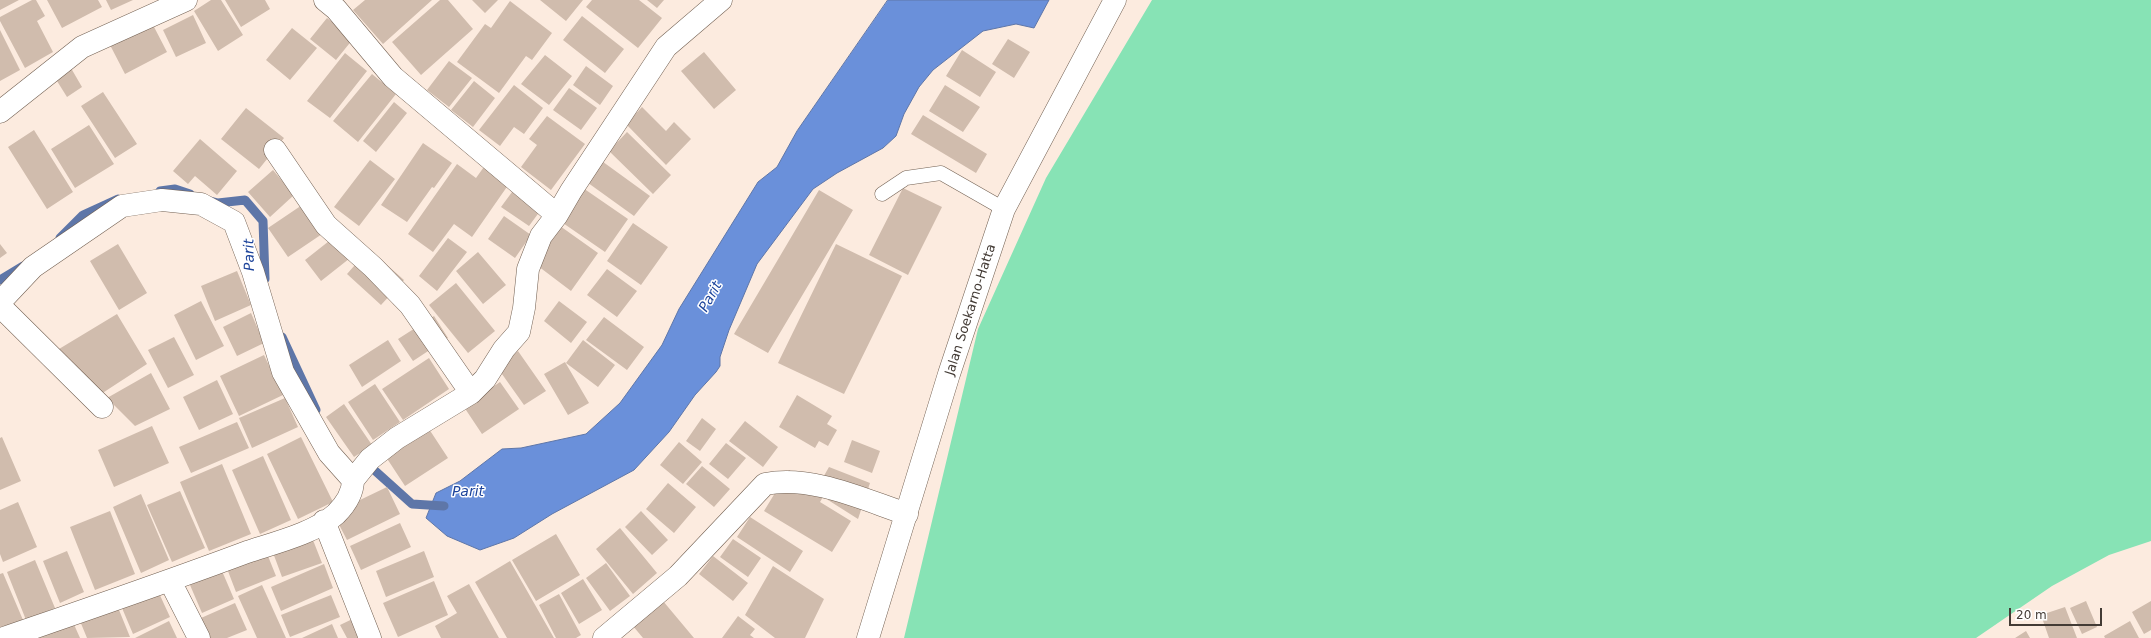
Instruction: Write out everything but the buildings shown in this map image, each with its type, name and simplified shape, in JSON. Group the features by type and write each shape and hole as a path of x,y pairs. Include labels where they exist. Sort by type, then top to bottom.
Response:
{"main road":[{"path":"0,112 82,47 186,0"},
{"path":"325,0 336,8 393,77 557,215"},
{"path":"4,638 170,581 313,528 336,514 348,498 353,488 353,480 370,459 397,438 471,393 484,379 504,349 519,332 524,308 528,269 541,236 557,215 571,191 666,47 721,0"},
{"name":"Jalan Soekarno-Hatta","path":"868,638 949,374 1004,209 1115,0"},
{"path":"275,150 326,225 373,267 410,305 471,393"},
{"path":"0,302 33,267 122,206 162,200 201,204 234,222 253,272 283,372 329,453 353,480"},
{"path":"0,306 102,408"},
{"path":"604,638 678,576 765,484 796,481 845,493 907,514"},
{"path":"324,521 370,638"},
{"path":"170,581 199,638"}],"lane":[{"path":"882,194 906,178 941,173 1004,209"}],"green space":[{"path":"1152,0 2151,0 2151,541 2109,555 2052,586 1976,638 904,638 978,329 1046,178"}],"water":[{"path":"888,0 1049,0 1034,28 1016,24 983,31 933,70 919,87 904,114 896,136 883,148 837,173 813,189 757,264 729,330 720,357 720,366 695,395 669,432 634,470 552,514 514,538 480,550 447,536 426,518 436,493 460,481 502,449 521,448 586,434 620,403 662,345 679,309 758,182 777,167 797,131"}],"waterway":[{"name":"Parit","path":"160,191 175,189 190,194"},
{"name":"Parit","path":"60,238 83,215 118,199"},
{"name":"Parit","path":"210,201 218,203 245,200 263,221 265,279"},
{"name":"Parit","path":"0,280 23,266"},
{"name":"Parit","path":"282,337 316,410"},
{"name":"Parit","path":"364,467 372,468 412,504 444,506"}]}
